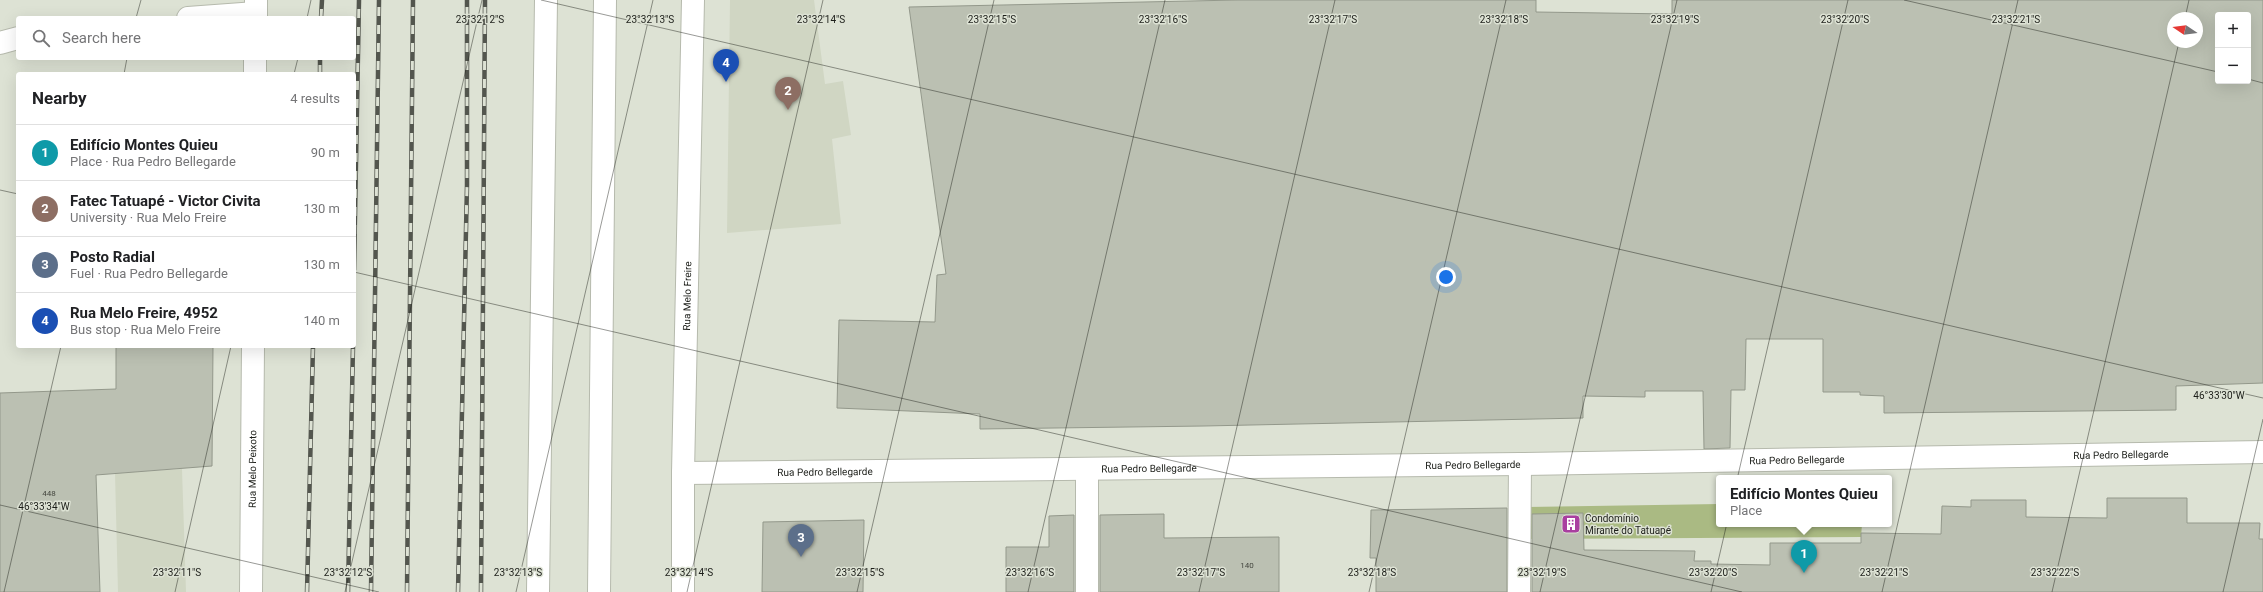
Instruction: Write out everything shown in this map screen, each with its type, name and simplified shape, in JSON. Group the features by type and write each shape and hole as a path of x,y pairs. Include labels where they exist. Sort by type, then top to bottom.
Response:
{"main road":[{"path":"538,592 546,0"},
{"path":"599,592 605,0"},
{"name":"Rua Melo Freire","path":"683,592 683,473 693,0"},
{"path":"205,16 256,10"},
{"path":"0,43 16,39"},
{"path":"255,60 255,72"},
{"name":"Rua Melo Peixoto","path":"251,592 253,348"},
{"name":"Rua Pedro Bellegarde","path":"683,473 1520,464 2263,452"},
{"path":"1519,592 1520,464"},
{"path":"1087,469 1087,592"}],"shaded area":[{"path":"730,0 814,0 825,84 843,81 851,135 832,139 841,224 727,233"},
{"path":"182,469 186,592 118,592 115,473"}],"green space":[{"path":"1716,504 1716,527 1862,527 1861,537 1527,539 1527,507"}],"building":[{"path":"1237,0 1536,0 1536,12 1672,14 1672,0 2263,0 2263,383 2176,386 2176,410 1884,413 1884,396 1860,395 1860,392 1823,392 1823,339 1746,339 1745,390 1731,390 1730,448 1704,449 1703,391 1645,391 1645,397 1583,396 1583,418 1204,426 980,429 980,414 837,408 839,320 935,322 937,275 946,274 909,7"},
{"path":"116,348 213,348 212,466 96,475 100,592 0,592 0,393 116,389"},
{"path":"2107,498 2187,498 2187,523 2260,523 2259,539 2263,539 2263,592 1532,592 1532,514 1583,513 1584,550 1695,551 1694,561 1711,561 1711,564 1770,565 1770,543 1861,543 1861,533 1941,534 1942,506 1971,507 1971,500 2026,500 2026,517 2107,518"},
{"path":"1507,508 1507,592 1376,592 1376,558 1370,558 1371,510"},
{"path":"1164,514 1164,538 1279,537 1279,592 1100,592 1100,515"},
{"path":"1074,515 1074,592 1006,592 1006,547 1049,547 1049,516"},
{"path":"864,520 863,592 762,592 763,522"}],"railway":[{"path":"321,16 322,0"},
{"path":"356,162 359,0"},
{"path":"371,592 379,0"},
{"path":"407,592 413,0"},
{"path":"458,592 467,185 467,0"},
{"path":"481,592 485,0"},
{"path":"320,60 320,72"},
{"path":"307,592 313,348"},
{"path":"348,592 353,348"}],"place":[{"name":"Rua Melo Freire, 4952","path":"726,82"},
{"name":"Fatec Tatuapé - Victor Civita","path":"788,110"},
{"name":"Condomínio Mirante do Tatuapé","path":"1571,524"},
{"name":"Posto Radial","path":"801,557"},
{"name":"Edifício Montes Quieu","path":"1804,573"}]}
